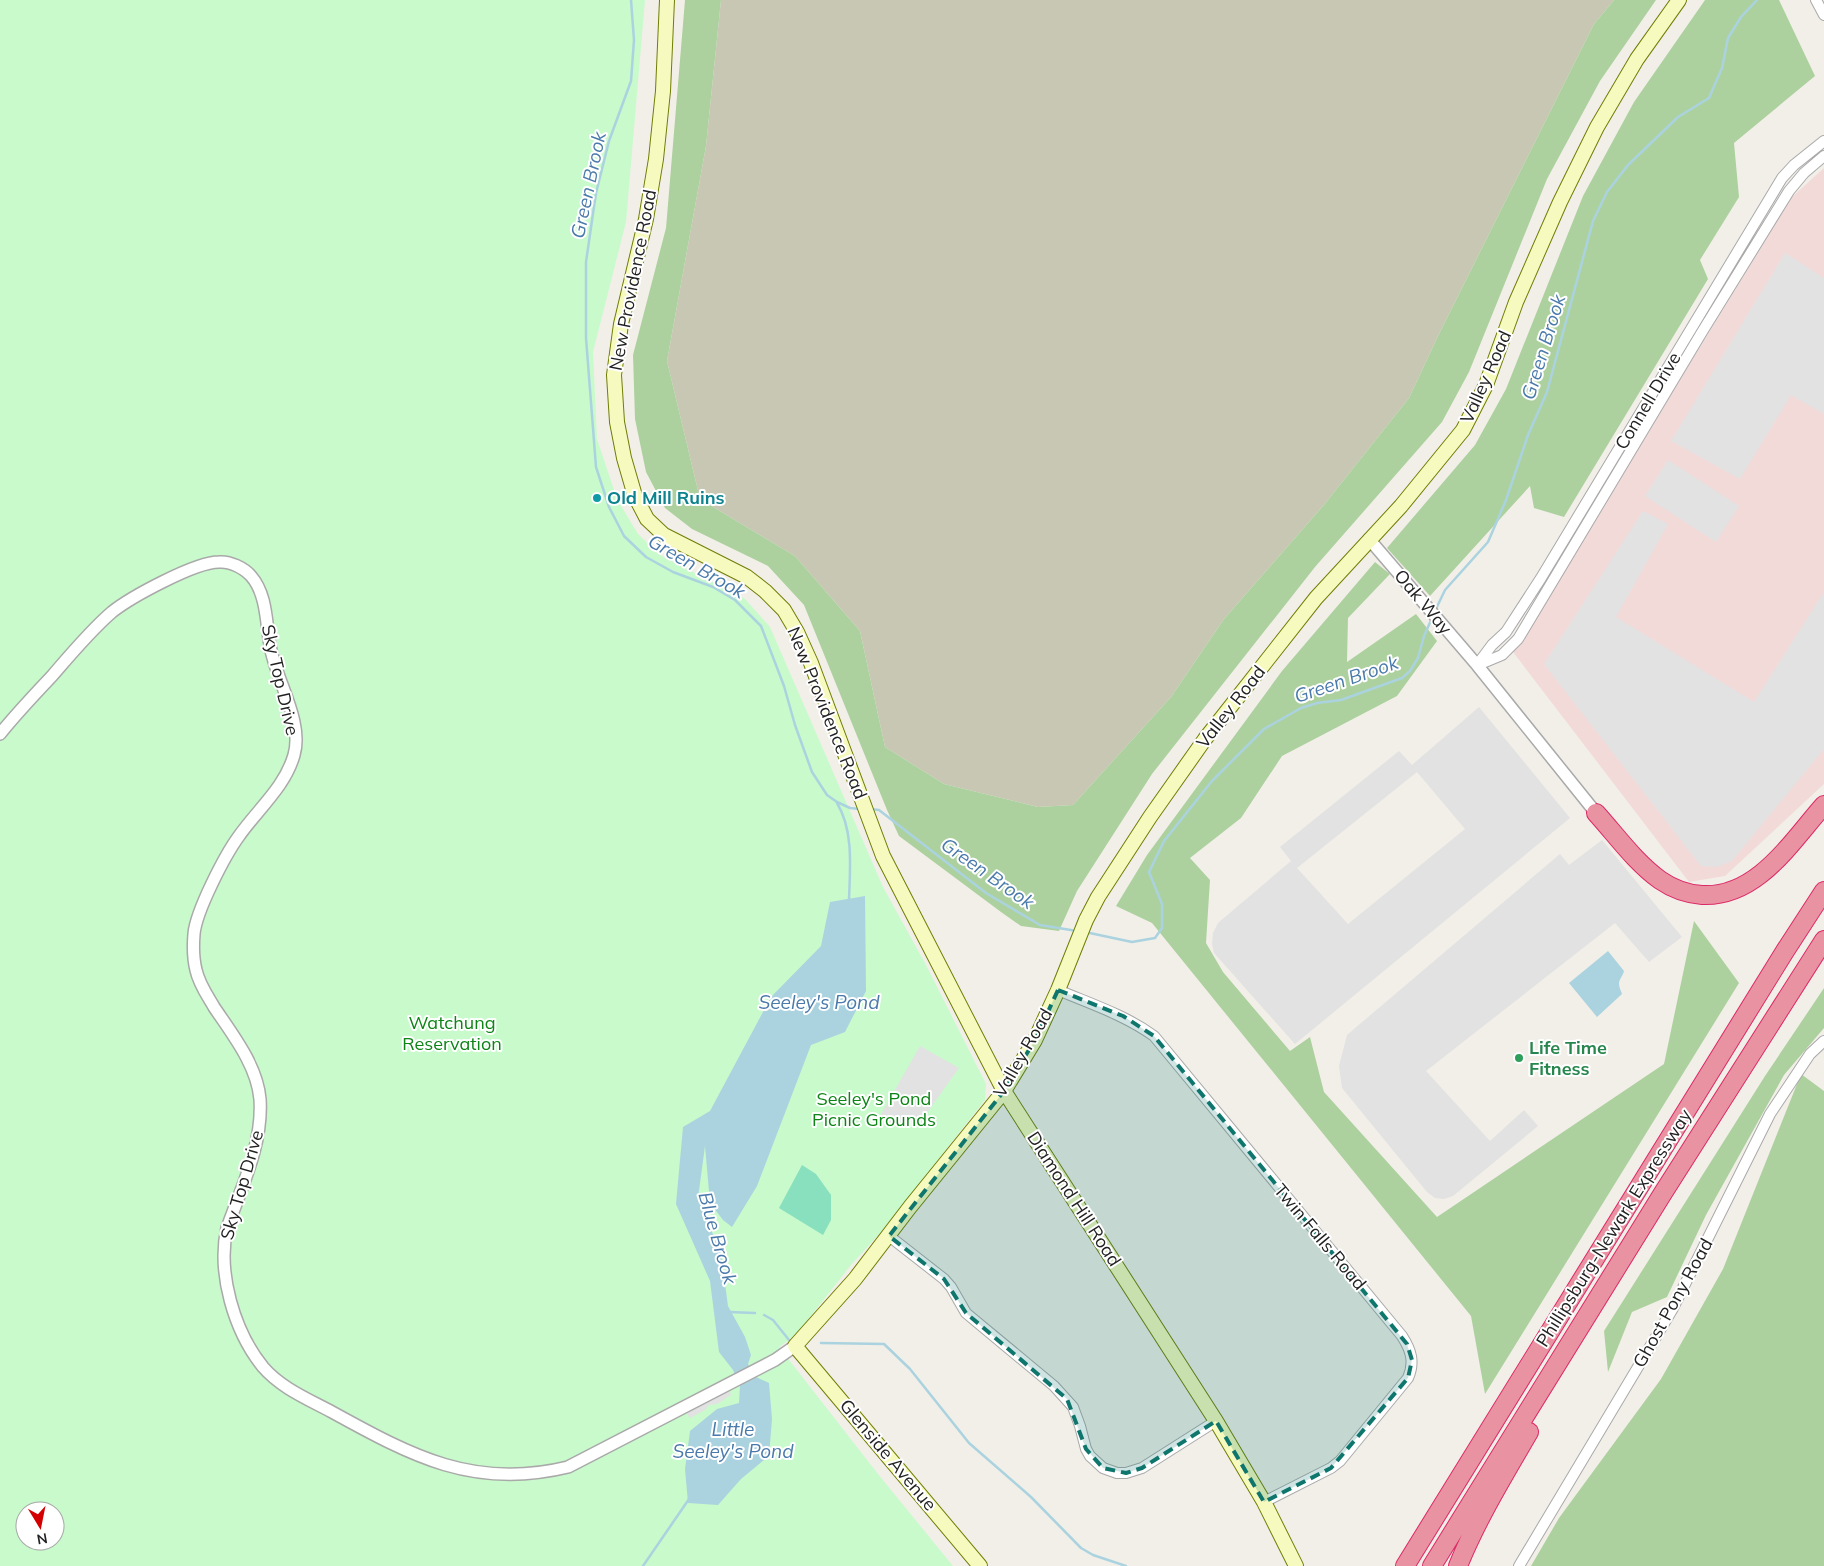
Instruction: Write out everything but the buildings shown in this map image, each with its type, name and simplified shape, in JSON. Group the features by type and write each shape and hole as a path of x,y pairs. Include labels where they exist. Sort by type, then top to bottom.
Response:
{"highway":[{"path":"1596,814 1632,854 1658,879 1684,892 1713,895 1735,890 1754,880 1769,867 1824,805"},
{"name":"Phillipsburg-Newark Expressway","path":"1405,1566 1824,891"},
{"name":"Phillipsburg-Newark Expressway","path":"1432,1566 1662,1193 1824,940"},
{"path":"1458,1566 1486,1507 1551,1393 1570,1344"}],"main road":[{"name":"New Providence Road","path":"667,0 663,91 656,159 646,219 621,324 614,375 617,422 624,458 635,496 641,509 655,527 672,540 747,577 766,591 784,610 797,632 811,663 870,822"},
{"name":"Valley Road","path":"796,1346 855,1279 910,1207 1004,1091 1035,1040 1058,990 1086,920 1098,897 1150,817 1205,740 1316,598 1401,506 1451,446 1473,413 1486,385 1516,302 1534,260 1597,127 1637,60 1679,0"},
{"name":"Diamond Hill Road","path":"870,822 893,877 1004,1091 1216,1421 1264,1502 1296,1566"},
{"name":"Glenside Avenue","path":"796,1346 980,1566"}],"street":[{"path":"1816,0 1824,15"},
{"name":"Connell Drive","path":"1477,665 1492,645 1506,632 1541,578 1782,178 1794,165 1824,141"},
{"name":"Connell Drive","path":"1477,665 1502,655 1518,639 1697,340 1790,191 1804,173 1824,156"},
{"name":"Oak Way","path":"1370,538 1477,665"},
{"name":"Sky Top Drive","path":"0,734 92,631 114,611 138,595 201,564 221,561 240,567 252,576 262,594 272,656 289,705 295,731 295,752 287,775 238,837 225,858 201,908 194,928 193,946 196,970 202,988 242,1049 254,1073 260,1096 260,1128 255,1150 227,1228 223,1262 229,1296 243,1333 256,1356 275,1378 290,1389 423,1459 468,1471 518,1474 544,1472 568,1467 736,1380"},
{"path":"1477,665 1596,814"},
{"name":"Twin Falls Road","path":"1058,990 1122,1016 1138,1024 1154,1036 1402,1336 1411,1352 1412,1369 1408,1378 1340,1461 1331,1468 1264,1502"},
{"name":"Ghost Pony Road","path":"1519,1566 1672,1310 1770,1114 1810,1054 1824,1041"},
{"path":"889,1236 944,1279 951,1287 966,1313 1067,1399 1077,1416 1086,1449 1090,1456 1103,1468 1117,1473 1126,1473 1142,1468 1216,1421"},
{"name":"Valley Road","path":"736,1380 775,1360 796,1346"}],"highlighted area":[{"path":"1058,990 1123,1016 1154,1036 1407,1344 1412,1360 1408,1378 1331,1468 1264,1502 1216,1421 1142,1468 1126,1473 1103,1468 1086,1449 1067,1399 966,1313 944,1279 889,1236 1004,1091 1035,1040"}],"shaded area":[{"path":"721,0 1614,0 1594,24 1409,398 1323,506 1224,619 1171,697 1073,805 1038,807 944,784 885,747 860,631 795,556 700,499 667,361 706,146"},
{"path":"1824,168 1824,784 1725,876 1689,882 1513,652 1792,197"},
{"path":"1785,253 1824,278 1824,414 1791,395 1740,479 1671,441"},
{"path":"1668,460 1739,506 1716,542 1645,496"},
{"path":"1643,511 1668,524 1616,617 1754,702 1824,592 1824,749 1732,861 1717,867 1701,866 1544,664"},
{"path":"1479,707 1570,818 1295,1044 1214,953 1212,944 1213,933 1218,923 1291,861 1280,847 1399,751 1412,765","holes":["1417,772 1465,829 1348,924 1297,868"]},
{"path":"1602,840 1682,937 1649,962 1615,923 1426,1071 1490,1141 1524,1110 1538,1126 1453,1196 1444,1199 1435,1198 1427,1192 1342,1088 1339,1066 1347,1035 1560,854 1569,865"},
{"path":"920,1046 959,1068 919,1124 894,1125 880,1116"},
{"path":"729,1389 731,1395 717,1404 709,1405 705,1410 690,1418 686,1412"}],"green space":[{"name":"Watchung Reservation","path":"0,0 645,0 626,222 593,352 597,439 617,499 638,534 660,555 745,599 770,627 883,887 926,965 986,1084 985,1100 881,1232 851,1265 802,1327 779,1347 953,1566 0,1566"},
{"path":"685,0 721,0 706,146 667,361 700,499 795,556 860,631 885,747 944,784 1038,807 1073,805 1171,697 1224,619 1323,506 1409,398 1594,24 1614,0 1656,0 1600,81 1547,179 1469,372 1442,422 1315,567 1152,774 1077,891 1059,931 1021,926 899,836 804,605 768,566 692,529 665,508 646,472 635,419 633,355 666,228"},
{"path":"1705,0 1779,0 1815,76 1734,143 1739,197 1700,260 1708,279 1564,517 1534,508 1530,486 1430,596 1387,548 1475,445 1506,389 1583,196 1634,102"},
{"path":"1375,562 1390,574 1348,618 1347,662 1416,614 1437,641 1397,696 1282,756 1241,818 1190,858 1210,880 1206,943 1223,972 1290,1051 1310,1037 1324,1092 1437,1217 1664,1064 1694,921 1739,983 1485,1394 1471,1316 1152,923 1116,906 1147,855 1282,671"},
{"path":"1824,988 1824,1028 1784,1075 1706,1215 1667,1297 1632,1312 1608,1372 1604,1331 1765,1076"},
{"path":"1801,1074 1824,1091 1824,1566 1531,1566 1559,1518 1661,1379 1723,1269"},
{"path":"802,1165 816,1174 831,1195 831,1220 823,1235 779,1208"}],"water":[{"name":"Seeley's Pond","path":"865,896 866,991 845,1032 811,1045 757,1186 732,1227 723,1220 710,1203 705,1146 698,1198 721,1254 728,1306 745,1337 751,1355 748,1364 756,1377 769,1383 772,1419 769,1456 741,1479 718,1505 688,1503 685,1469 690,1431 717,1409 739,1403 740,1385 733,1370 719,1352 710,1281 676,1204 683,1127 710,1111 771,997 821,946 830,902"},
{"path":"1608,951 1624,971 1619,984 1622,994 1597,1017 1569,983"}],"waterway":[{"name":"Green Brook","path":"631,0 634,40 631,81 609,141 596,193 586,262 586,338 596,467 609,507 624,536 646,557 673,572 713,587 735,600 761,626 784,686 795,725 812,772 827,795 850,808 860,809"},
{"name":"Green Brook","path":"1435,611 1445,590 1488,542 1506,500 1528,435 1547,392 1593,221 1607,192 1628,165 1678,117 1709,98 1722,68 1728,38 1741,17 1757,0"},
{"name":"Green Brook","path":"1085,932 1132,942 1155,938 1162,928 1162,904 1149,872 1164,841 1212,781 1264,729 1301,708 1317,703 1341,700 1402,678 1410,671 1418,658 1424,636 1432,618"},
{"name":"Blue Brook","path":"837,803 849,838 849,900"},
{"name":"Green Brook","path":"870,809 879,810 986,893 1040,925 1077,931"},
{"path":"729,1312 755,1313"},
{"path":"764,1315 773,1320 789,1340"},
{"path":"821,1343 884,1344 910,1369 969,1443 1031,1497 1081,1548 1093,1555 1126,1566"},
{"name":"Blue Brook","path":"643,1566 689,1499"}],"place":[{"name":"Old Mill Ruins","path":"597,498"},
{"name":"Life Time Fitness","path":"1519,1058"}],"park label":[{"name":"Seeley's Pond Picnic Grounds","path":"874,1109"}],"water label":[{"name":"Little Seeley's Pond","path":"733,1440"}]}
